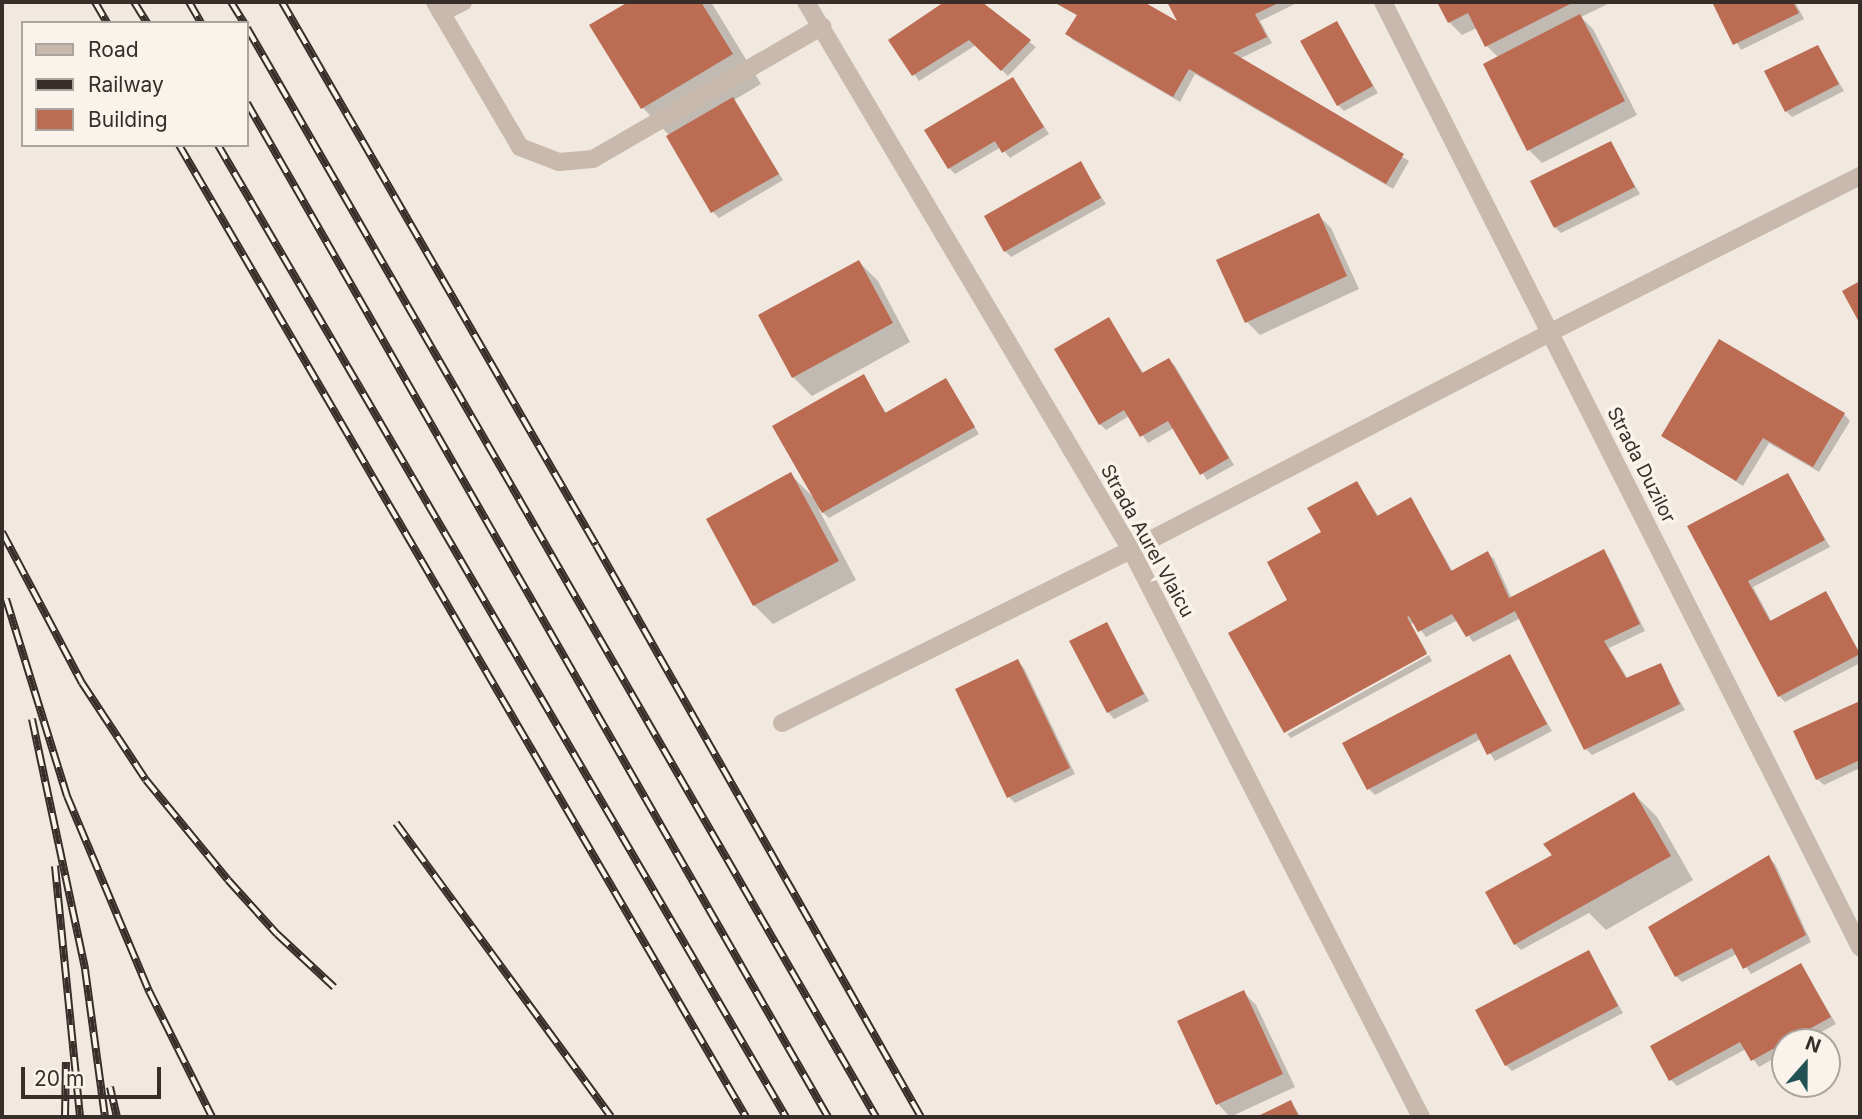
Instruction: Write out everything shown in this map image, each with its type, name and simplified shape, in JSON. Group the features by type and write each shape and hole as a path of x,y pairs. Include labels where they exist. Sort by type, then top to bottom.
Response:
{"street":[{"path":"463,2 438,8 520,148 559,162 593,159 821,26"},
{"name":"Strada Aurel Vlaicu","path":"806,2 1131,550 1421,1117"},
{"name":"Strada Duzilor","path":"1383,2 1860,947"},
{"path":"782,723 1131,550 1551,332 1860,176"}],"building":[{"path":"628,2 701,2 733,54 641,109 589,25"},
{"path":"944,2 982,2 1031,40 1001,71 969,40 912,76 888,40"},
{"path":"1054,2 1144,2 1177,21 1167,2 1281,2 1255,14 1267,37 1233,53 1404,154 1386,184 1189,69 1173,97 1065,34 1077,15"},
{"path":"1437,2 1574,2 1485,47 1468,13 1448,23"},
{"path":"1712,2 1793,2 1799,13 1733,45"},
{"path":"1580,14 1625,101 1527,151 1483,64"},
{"path":"1337,21 1373,86 1337,106 1300,41"},
{"path":"1818,45 1839,84 1785,112 1764,71"},
{"path":"1013,77 1044,127 1002,153 995,141 948,169 924,130"},
{"path":"733,97 779,174 711,213 666,136"},
{"path":"1611,141 1635,187 1554,228 1530,181"},
{"path":"1081,161 1101,198 1004,252 984,216"},
{"path":"1319,213 1347,276 1245,323 1216,260"},
{"path":"859,260 893,323 792,378 758,315"},
{"path":"1860,281 1860,324 1842,291"},
{"path":"1109,317 1142,373 1169,358 1229,458 1200,475 1168,421 1140,437 1124,410 1099,425 1054,349"},
{"path":"1719,339 1845,413 1813,467 1763,438 1736,481 1661,436"},
{"path":"864,374 885,413 946,378 975,427 822,513 772,426"},
{"path":"791,472 839,561 753,606 706,519"},
{"path":"1788,473 1825,540 1748,581 1770,621 1826,591 1860,654 1778,697 1687,526"},
{"path":"1357,481 1377,516 1411,497 1451,571 1488,551 1509,598 1604,549 1640,624 1604,641 1626,678 1661,663 1680,704 1584,750 1515,611 1466,637 1452,614 1418,632 1409,616 1407,617 1427,654 1284,733 1228,633 1287,600 1267,562 1321,532 1307,508"},
{"path":"1107,622 1144,694 1107,713 1069,641"},
{"path":"1510,654 1547,724 1487,755 1476,733 1367,790 1342,743"},
{"path":"1018,659 1070,768 1007,798 955,689"},
{"path":"1860,701 1860,760 1816,780 1793,731"},
{"path":"1634,792 1671,856 1514,945 1485,892 1552,855 1543,844"},
{"path":"1769,855 1806,935 1743,969 1732,948 1675,977 1648,927"},
{"path":"1589,950 1618,1006 1505,1066 1475,1010"},
{"path":"1801,963 1831,1017 1811,1028 1771,1028 1771,1050 1751,1061 1740,1042 1669,1081 1650,1046"},
{"path":"1244,990 1283,1074 1216,1105 1177,1021"},
{"path":"1291,1100 1299,1117 1256,1117"}],"railway":[{"path":"95,2 106,21"},
{"path":"134,2 146,21"},
{"path":"189,2 200,21"},
{"path":"231,2 243,21"},
{"path":"282,2 596,545 921,1117"},
{"path":"248,30 876,1117"},
{"path":"248,105 828,1117"},
{"path":"180,147 746,1117"},
{"path":"219,147 786,1117"},
{"path":"2,532 82,683 146,780 228,880 277,934 334,987"},
{"path":"6,599 67,796 149,991 212,1117"},
{"path":"32,719 85,969 105,1117"},
{"path":"396,823 611,1117"},
{"path":"55,866 80,1117"},
{"path":"65,1117 66,1062"},
{"path":"110,1087 117,1117"}]}
